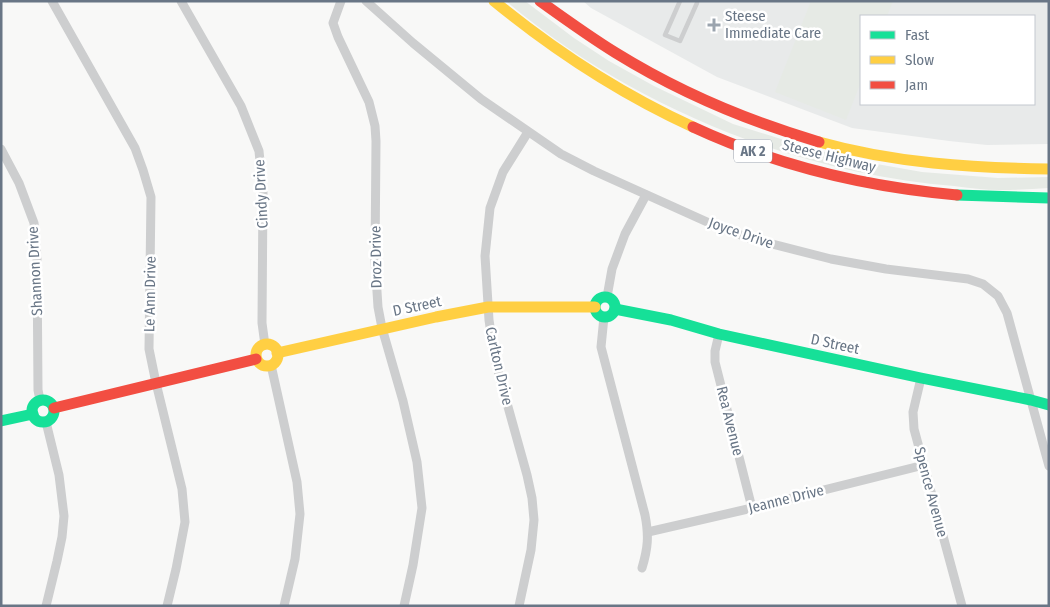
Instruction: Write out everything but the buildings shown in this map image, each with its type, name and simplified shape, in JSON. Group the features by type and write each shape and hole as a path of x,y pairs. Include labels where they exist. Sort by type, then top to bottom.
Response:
{"main road":[{"name":"Steese Highway","path":"494,1 554,48 605,82 706,134 739,146 804,168 900,189 949,195 1049,198"},
{"name":"Steese Highway","path":"540,1 566,22 595,40 697,98 752,120 812,140 875,154 926,162 1010,169 1049,169"},
{"path":"607,297 614,303 615,309 612,315 604,317 597,313 595,307 598,301 607,297"},
{"name":"D Street","path":"277,353 436,316 488,307 595,307"},
{"name":"D Street","path":"615,309 671,320 719,334 1049,405"},
{"path":"265,345 272,346 276,350 276,362 271,365 264,366 256,359 259,348 265,345"},
{"path":"54,408 256,359"},
{"path":"40,400 49,401 54,408 52,418 46,422 39,422 32,414 33,406 40,400"},
{"path":"1,422 32,414"}],"street":[{"name":"Le Ann Drive","path":"52,1 135,148 151,197 149,349 182,489 185,522 167,606"},
{"name":"Cindy Drive","path":"181,1 241,106 259,151 263,191 262,323 265,345"},
{"name":"Droz Drive","path":"341,1 333,23 369,102 375,126 375,262 378,307 417,462 422,508 404,606"},
{"name":"Joyce Drive","path":"366,1 413,43 481,98 528,132 561,154 646,195 716,226 749,238 831,259 886,270 968,279 983,284 998,296 1007,313 1049,466"},
{"name":"Carlton Drive","path":"519,606 531,550 534,520 532,498 495,360 488,307 485,256 490,208 503,172 528,132"},
{"name":"Shannon Drive","path":"1,150 19,183 34,223 37,257 38,390 40,400"},
{"path":"607,297 612,269 622,243 646,195"},
{"path":"604,317 601,347 648,532 642,568"},
{"name":"Rea Avenue","path":"719,334 715,351 715,362 752,508"},
{"path":"271,365 297,482 300,514 295,559 284,606"},
{"name":"Spence Avenue","path":"921,378 914,412 914,429 962,606"},
{"path":"46,422 58,475 64,516 62,538 46,606"},
{"name":"Jeanne Drive","path":"648,532 752,508 924,464"}],"lane":[{"path":"680,1 665,35 680,41 697,3"}],"shaded area":[{"path":"506,1 525,1 574,38 609,61 654,86 733,124 813,149 871,163 922,172 998,178 1049,177 1049,188 989,190 894,179 834,166 774,149 716,128 660,102 605,72 554,38"},
{"path":"583,1 1049,1 1049,144 987,145 852,128 717,77 591,8"},
{"path":"811,1 893,1 887,15 860,15 860,85 846,120 775,92"}],"traffic: fast":[{"path":"957,195 1049,198"},
{"path":"605,297 612,300 615,307 612,314 605,317 598,314 595,307 598,300 605,297"},
{"path":"615,309 671,320 719,334 1049,405"},
{"path":"43,400 51,403 54,411 51,419 43,422 35,419 32,411 35,403 43,400"},
{"path":"1,421 33,414"}],"traffic: slow":[{"path":"494,1 541,37 614,86 693,127"},
{"path":"819,142 904,160 962,166 1049,169"},
{"path":"277,353 488,307 595,307"},
{"path":"267,344 275,347 278,355 275,363 267,366 259,363 256,355 259,347 267,344"}],"traffic: jam":[{"path":"540,1 606,47 689,93 766,125 819,142"},
{"path":"693,127 756,153 822,172 889,186 957,195"},
{"path":"54,408 256,359"}],"place":[{"name":"Steese Immediate Care","path":"714,25"}]}
